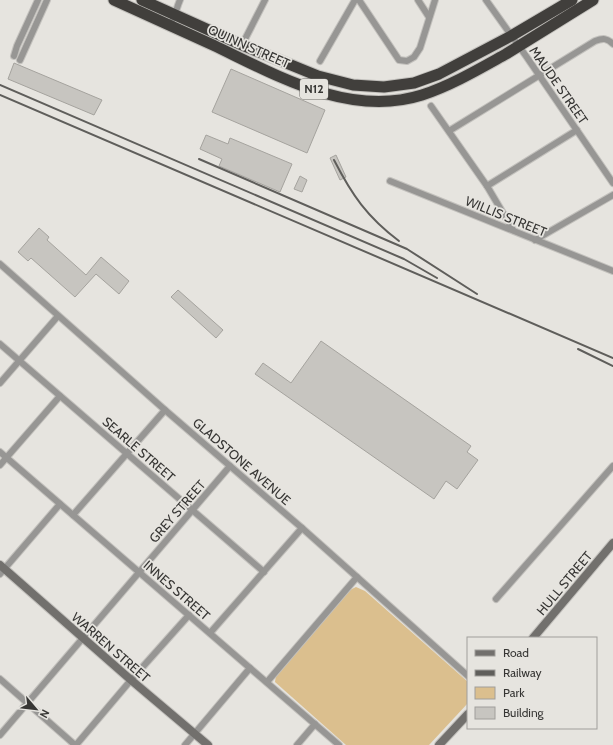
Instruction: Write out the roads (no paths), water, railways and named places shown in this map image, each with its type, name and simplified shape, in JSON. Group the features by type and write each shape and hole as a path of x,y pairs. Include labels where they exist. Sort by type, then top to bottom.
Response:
{"highway":[{"name":"QUINN STREET","path":"114,0 257,66 302,85 346,99 369,101 396,100 421,95 449,84 476,71 519,46 593,0"},
{"name":"QUINN STREET","path":"142,0 165,10 178,7 242,45 318,76 353,85 384,87 414,83 439,74 511,36 572,0"}],"street":[{"path":"14,56 38,0"},
{"path":"20,60 47,0"},
{"path":"242,45 265,0"},
{"path":"320,61 355,0"},
{"path":"359,0 399,60 407,61 414,57 420,48 435,0"},
{"path":"418,0 429,17"},
{"name":"MAUDE STREET","path":"486,0 613,183"},
{"path":"170,25 178,7"},
{"path":"159,21 165,10"},
{"path":"449,131 596,41 604,38 613,44"},
{"path":"431,106 487,186 513,230"},
{"path":"487,186 577,130"},
{"name":"WILLIS STREET","path":"390,181 613,271"},
{"path":"535,240 613,195"},
{"name":"GLADSTONE AVENUE","path":"0,264 165,410 302,528 467,675"},
{"path":"0,383 58,316"},
{"name":"SEARLE STREET","path":"0,344 264,572"},
{"path":"0,465 60,396"},
{"path":"73,515 165,410"},
{"name":"INNES STREET","path":"0,452 339,745"},
{"name":"GREY STREET","path":"0,735 230,466"},
{"path":"496,600 613,466"},
{"path":"1,570 60,504"},
{"path":"210,634 302,528"},
{"name":"HULL STREET","path":"534,637 613,542"},
{"name":"WARREN STREET","path":"1,570 208,745"},
{"path":"267,682 357,577"},
{"path":"0,679 75,745 189,615"},
{"path":"185,745 250,668"},
{"path":"439,745 467,715"},
{"path":"297,745 315,724"}],"railway":[{"path":"0,85 404,259 437,278"},
{"path":"0,95 613,358"},
{"path":"199,159 407,249 477,294"},
{"path":"334,160 347,184 361,205 378,223 399,241"},
{"path":"578,349 613,366"}]}
